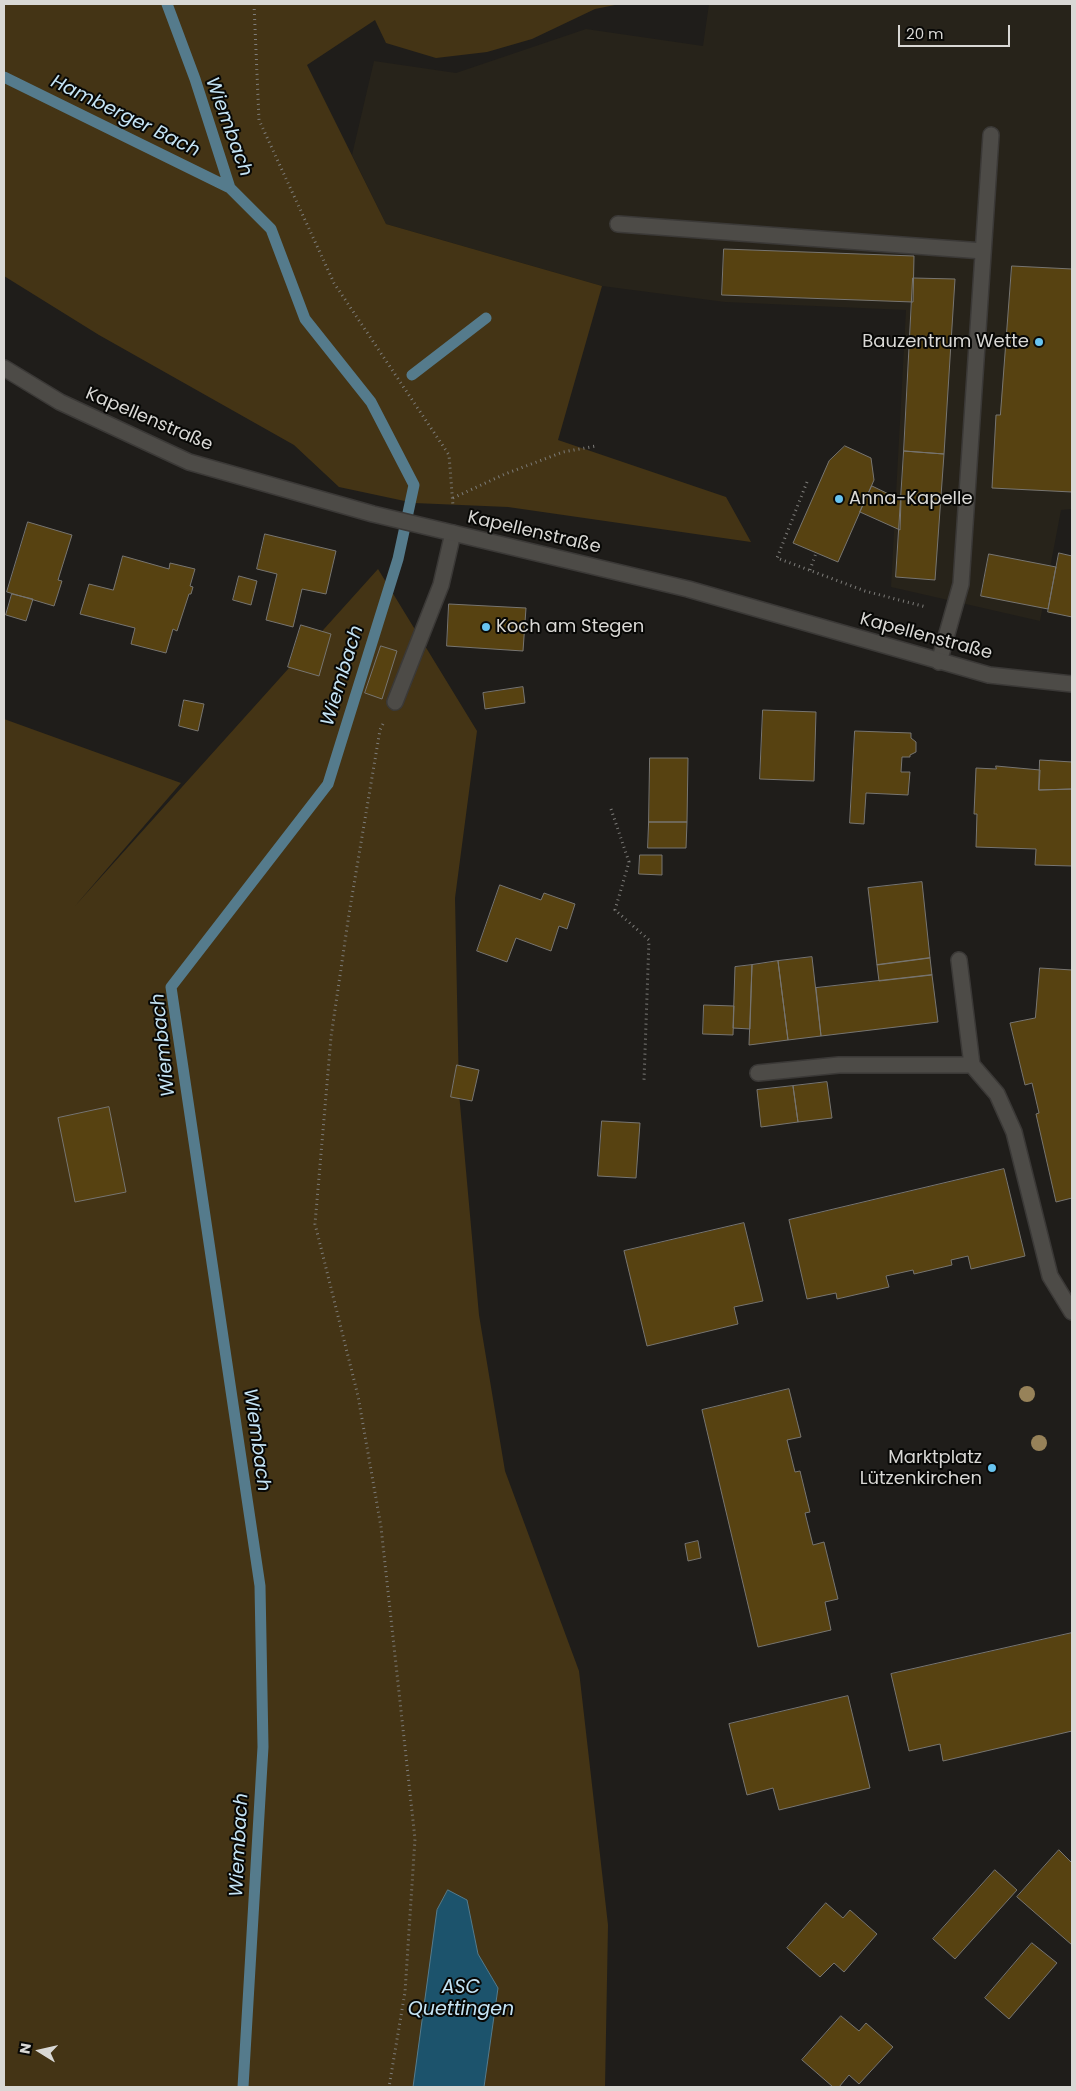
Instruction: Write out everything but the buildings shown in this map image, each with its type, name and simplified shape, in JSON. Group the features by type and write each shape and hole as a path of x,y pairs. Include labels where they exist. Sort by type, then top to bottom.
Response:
{"main road":[{"path":"939,662 961,584 991,136"},
{"path":"618,224 983,251"},
{"name":"Kapellenstraße","path":"4,368 60,402 190,462 373,514 688,589 989,675 1072,684"},
{"path":"395,702 441,585 447,532"},
{"path":"959,960 972,1064 997,1094 1014,1132 1050,1276 1072,1312"},
{"path":"758,1073 839,1065 972,1064"}],"path":[{"path":"254,4 259,120 334,283 450,455 453,498 447,532"},
{"path":"453,498 505,474 563,452 596,446"},
{"path":"807,482 777,558 864,591 953,613"},
{"path":"810,570 816,553"},
{"path":"389,2087 405,1992 415,1839 381,1527 358,1396 315,1224 332,1037 349,914 380,730 395,702"},
{"path":"611,809 629,862 615,910 649,940 644,1080"}],"shaded area":[{"path":"4,4 620,4 595,9 532,39 487,52 436,58 386,43 375,20 307,65 386,224 602,286 558,440 726,497 751,542 508,507 414,503 339,487 294,445 99,335 4,276"},
{"path":"709,4 1072,4 1072,509 1061,510 1040,621 891,587 906,310 725,302 602,286 386,224 352,155 374,61 456,73 586,29 703,46"},
{"path":"378,569 477,731 455,898 459,1093 479,1315 505,1471 579,1671 608,1925 605,2087 484,2087 498,1988 478,1954 467,1900 416,2071 413,2087 4,2087 4,719 181,783 75,906"}],"water":[{"name":"ASC Quettingen","path":"448,1890 467,1900 478,1954 498,1988 484,2087 413,2087 437,1910"}],"waterway":[{"name":"Wiembach","path":"167,4 195,79 230,188 271,229 305,319 371,402 414,485 398,559 328,784 171,987 260,1586 263,1747 243,2087"},
{"name":"Hamberger Bach","path":"4,77 230,188"},
{"path":"412,375 486,318"}],"place":[{"name":"Bauzentrum Wette","path":"1039,342"},
{"name":"Anna-Kapelle","path":"839,499"},
{"name":"Koch am Stegen","path":"486,627"},
{"name":"Marktplatz Lützenkirchen","path":"992,1468"}]}
